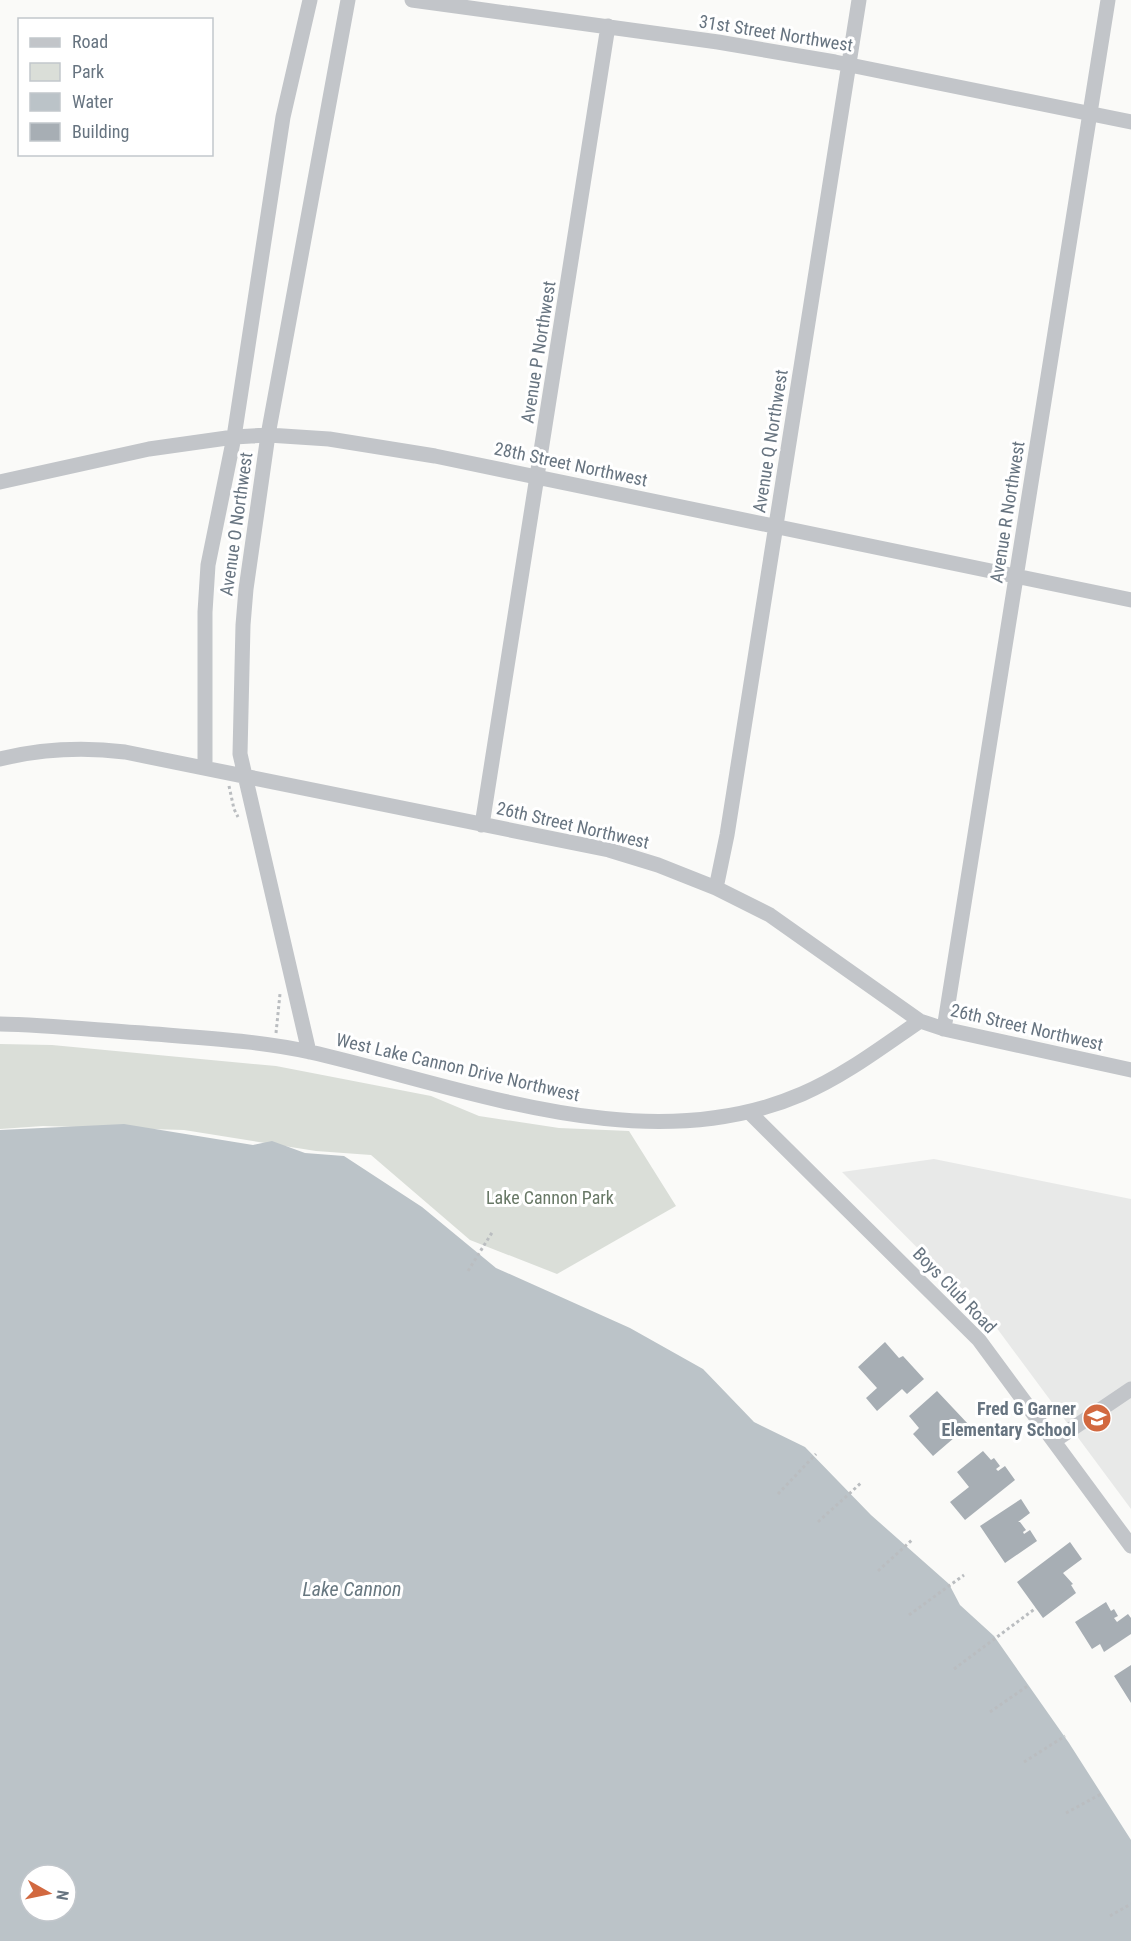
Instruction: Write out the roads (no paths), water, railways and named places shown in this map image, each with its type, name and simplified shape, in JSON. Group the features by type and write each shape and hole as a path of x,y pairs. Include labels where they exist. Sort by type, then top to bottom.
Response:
{"street":[{"path":"205,767 205,612 208,566 234,437 283,117 310,0"},
{"name":"Avenue O Northwest","path":"309,1052 240,754 243,625 268,435 348,0"},
{"name":"31st Street Northwest","path":"412,0 608,26 849,64 1131,122"},
{"name":"Avenue Q Northwest","path":"716,888 727,835 859,0"},
{"name":"Avenue R Northwest","path":"944,1029 1108,0"},
{"path":"1104,26 1119,0"},
{"name":"Avenue P Northwest","path":"482,825 608,26"},
{"name":"28th Street Northwest","path":"0,482 150,449 234,437 268,435 329,439 376,445 538,477 1131,600"},
{"name":"26th Street Northwest","path":"0,759 65,749 104,749 205,767 482,825 555,837 609,850 658,865 716,888 782,922 920,1021 944,1029 1131,1070"},
{"name":"West Lake Cannon Drive Northwest","path":"0,1024 213,1039 309,1052 503,1101 594,1118 665,1122 749,1112 802,1094 856,1065 920,1021"},
{"name":"Boys Club Road","path":"749,1112 979,1340 1131,1546"},
{"path":"1054,1440 1131,1389"}],"water":[{"name":"Lake Cannon","path":"124,1124 253,1145 272,1141 305,1153 344,1156 422,1207 496,1268 630,1328 703,1369 754,1422 805,1447 871,1515 949,1584 960,1605 994,1636 1069,1743 1131,1840 1131,1941 0,1941 0,1130"}],"place":[{"name":"Fred G Garner Elementary School","path":"1097,1418"}],"park label":[{"name":"Lake Cannon Park","path":"550,1197"}]}
